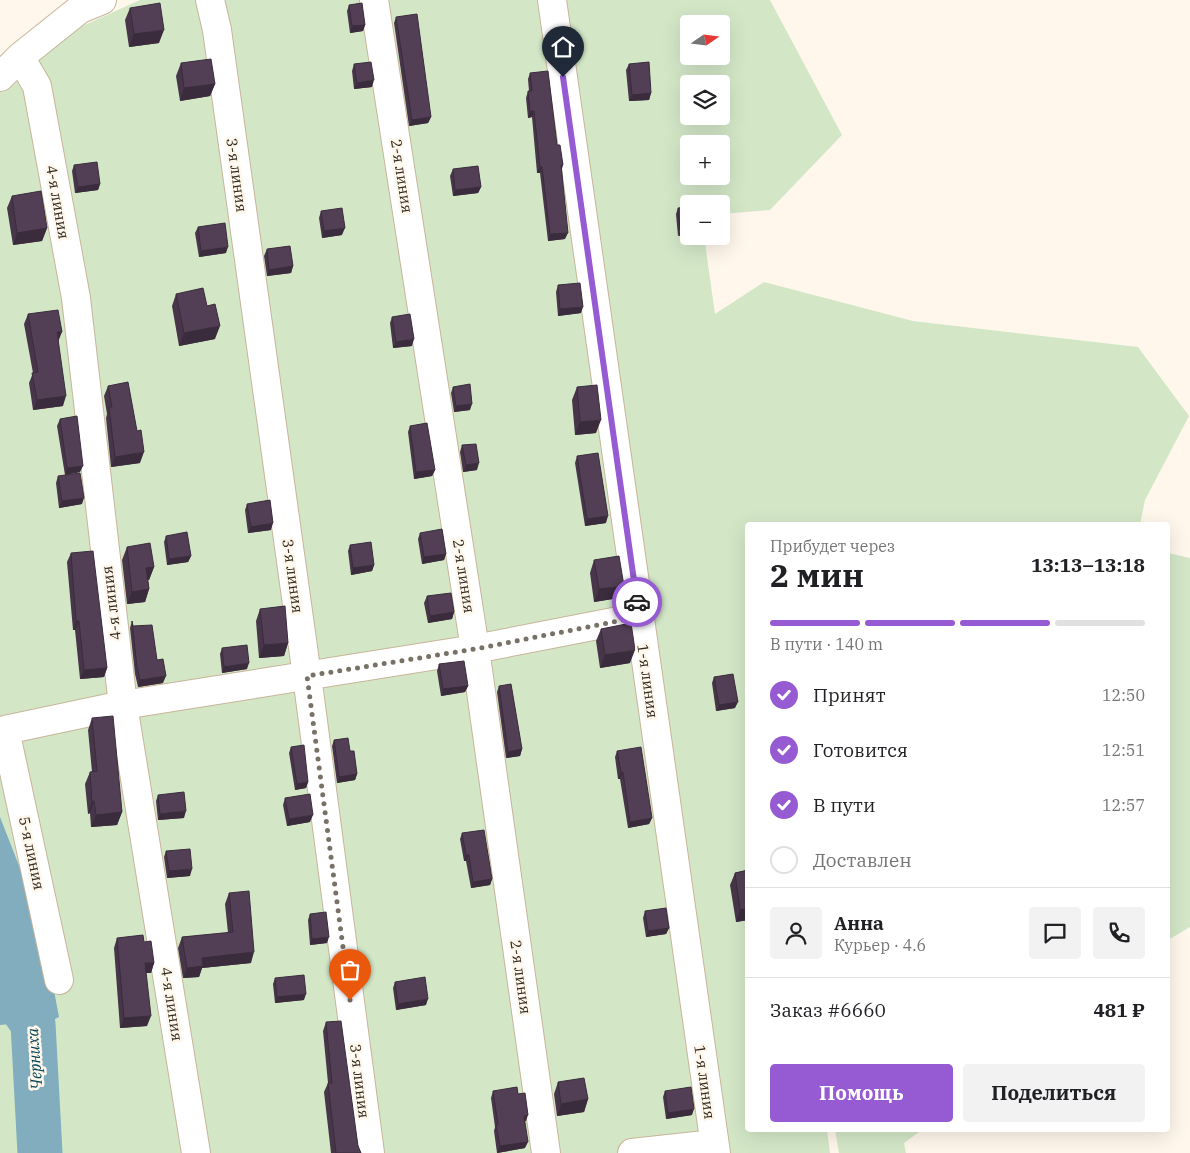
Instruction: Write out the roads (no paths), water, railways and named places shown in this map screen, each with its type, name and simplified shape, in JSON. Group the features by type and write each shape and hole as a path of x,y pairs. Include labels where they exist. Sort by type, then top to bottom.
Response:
{"lane":[{"path":"0,77 20,57 80,9 102,0"},
{"name":"3-я линия","path":"210,0 217,30 307,676 370,1153"},
{"name":"2-я линия","path":"374,0 475,649 546,1153"},
{"name":"1-я линия","path":"552,0 715,1148"},
{"name":"4-я линия","path":"20,57 38,86 76,298 123,705 196,1153"},
{"path":"2,731 123,705 475,649 639,617"},
{"name":"5-я линия","path":"2,731 59,980"},
{"path":"632,1153 715,1148"}],"water":[{"path":"0,817 41,922 59,1017 43,1025 19,1023 0,1025"}],"waterway":[{"name":"Черниха","path":"0,975 33,1024 40,1153"}]}
